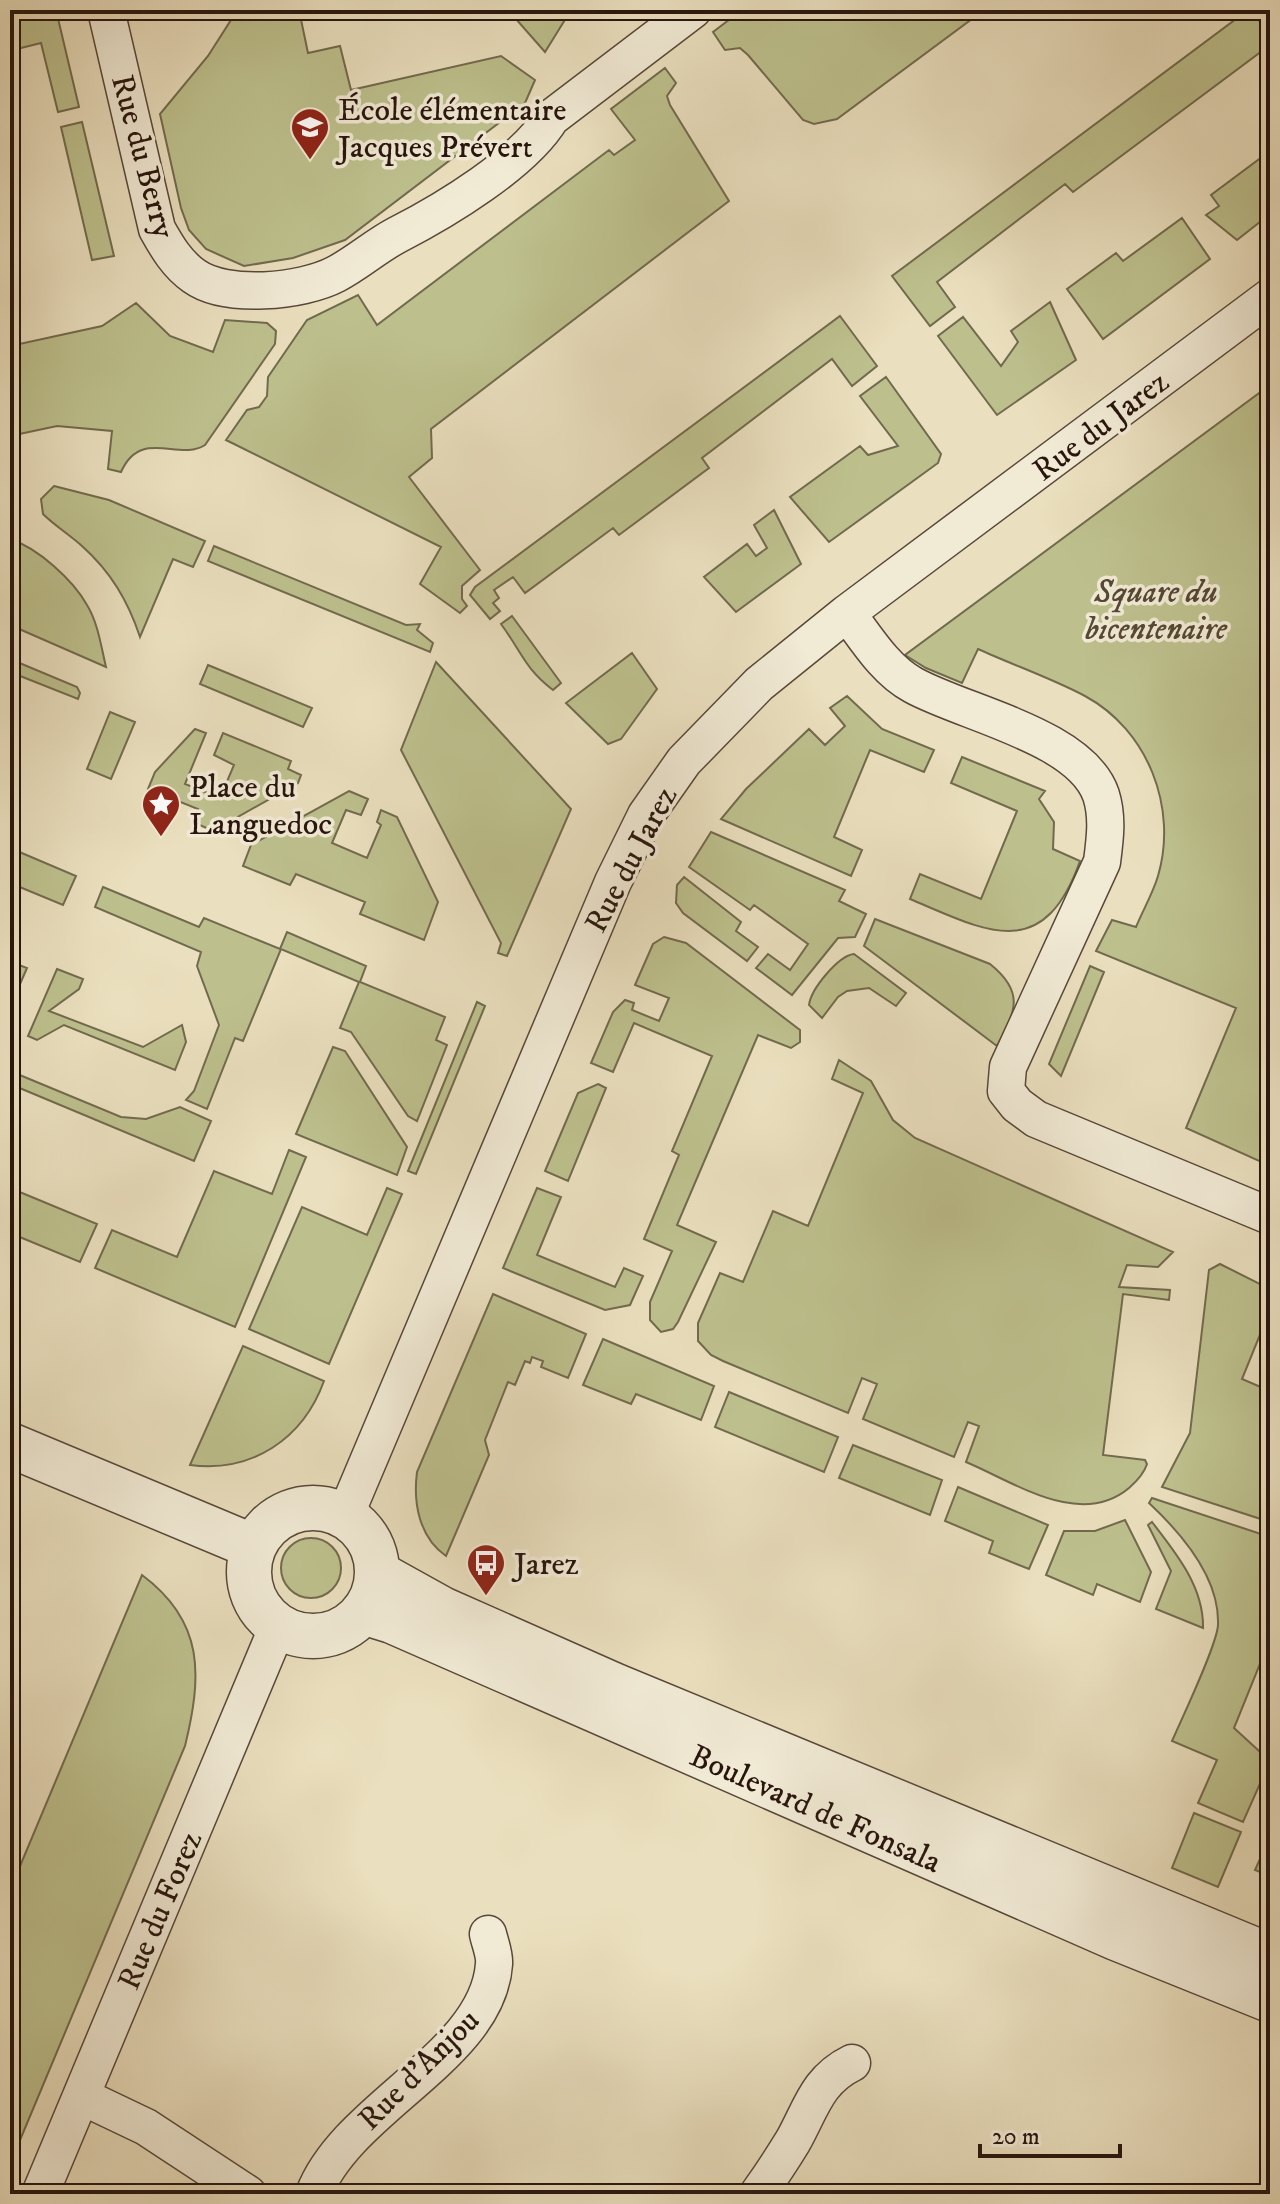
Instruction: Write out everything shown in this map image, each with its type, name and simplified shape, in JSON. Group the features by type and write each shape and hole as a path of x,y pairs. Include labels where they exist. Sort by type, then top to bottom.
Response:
{"street":[{"name":"Rue du Berry","path":"106,10 157,229 173,257 195,278 225,289 257,291 332,276 394,236 425,222 537,142 551,118 693,10"},
{"name":"Rue du Jarez","path":"345,1516 559,1004 646,815 684,761 748,695 847,613 1270,297"},
{"path":"847,613 890,668 912,685 1051,743 1079,765 1100,793 1107,829 1102,862 1011,1060 1006,1091 1017,1105 1036,1119 1270,1216"},
{"path":"10,1445 254,1547"},
{"path":"323,1508 345,1516 370,1541 371,1593 346,1627 320,1636 298,1635 278,1626 262,1611 250,1583 254,1547 270,1524 289,1512 323,1508"},
{"name":"Boulevard de Fonsala","path":"371,1593 442,1609 616,1686 1270,1956"},
{"name":"Boulevard de Fonsala","path":"371,1593 1116,1938 1270,2000"},
{"name":"Rue du Forez","path":"40,2194 278,1626"},
{"name":"Rue d'Anjou","path":"314,2194 340,2149 444,2052 481,2010 495,1962 488,1934"},
{"path":"758,2194 793,2141 821,2085 833,2072 852,2063"},
{"path":"81,2096 146,2127 248,2194"}],"green space":[{"path":"10,10 56,10 79,107 58,112 41,43 13,50"},
{"name":"École élémentaire Jacques Prévert","path":"278,10 299,10 308,53 340,46 351,90 501,56 535,80 525,103 345,240 293,258 244,266 206,249 189,230 181,208 160,114 208,56 231,20"},
{"path":"508,10 571,10 545,52"},
{"path":"742,10 984,10 837,119 814,124 803,120 748,55 740,48 725,50 713,32"},
{"path":"1248,16 1270,25 1270,45 1073,192 1065,184 937,282 955,307 930,326 892,276 1236,19"},
{"path":"665,68 676,83 667,96 670,105 729,201 431,429 432,458 409,477 480,570 462,586 462,599 467,606 460,613 420,584 441,547 226,440 247,410 259,407 267,396 268,377 307,320 358,295 377,325 609,150 614,155 635,140 611,109"},
{"path":"82,122 114,256 92,260 61,127"},
{"path":"1270,151 1270,214 1237,240 1206,215 1219,206 1211,195"},
{"path":"1182,218 1210,259 1103,339 1067,289 1116,253 1123,261"},
{"path":"1050,302 1076,360 997,415 938,336 963,317 1001,366 1018,342 1011,331"},
{"path":"136,303 170,336 213,352 225,320 267,323 276,331 275,344 205,445 184,450 150,448 139,451 121,472 108,469 112,431 57,426 10,436 10,346 102,326"},
{"path":"840,316 877,366 852,386 832,359 702,458 709,468 619,535 613,528 525,593 513,577 494,590 499,598 493,603 500,611 490,619 470,595 475,587"},
{"path":"886,377 941,454 938,463 829,542 790,497 860,446 868,455 898,446 860,396"},
{"name":"Square du bicentenaire","path":"1270,385 1268,1165 1186,1128 1236,1008 1096,951 1112,920 1136,927 1158,876 1164,824 1153,773 1141,750 1126,729 1085,696 978,649 962,683 926,668 905,655"},
{"path":"54,486 109,500 205,541 193,567 173,559 140,637 124,599 102,566 43,514 41,499"},
{"path":"774,510 801,564 736,612 704,577 747,544 756,556 767,548 754,525"},
{"path":"10,539 43,557 81,595 94,619 106,667 10,625"},
{"path":"214,546 406,625 420,624 417,630 433,643 430,652 208,561"},
{"path":"512,616 561,683 553,690 530,667 501,624"},
{"path":"632,653 657,689 621,739 608,744 566,703"},
{"path":"10,659 77,687 80,693 78,699 10,672"},
{"path":"436,662 571,809 507,956 498,953 501,943 401,750"},
{"path":"208,665 312,708 303,727 200,684"},
{"path":"847,696 882,729 934,750 924,772 870,750 834,837 862,850 851,876 721,819 746,789 809,729 825,745 845,726 830,708"},
{"path":"110,712 135,722 111,779 87,769"},
{"path":"195,729 206,733 185,784 220,798 234,765 214,755 223,733 291,761 288,769 301,775 298,783 213,831 193,822 198,809 148,789 155,772"},
{"path":"962,757 1045,791 1039,799 1054,822 1053,849 1080,861 1065,894 1049,915 1030,927 1010,931 987,928 910,899 920,874 981,899 1017,811 951,783"},
{"path":"349,791 368,799 361,815 346,810 332,843 367,858 381,825 377,822 381,810 397,817 438,902 424,940 360,914 365,902 296,874 290,885 243,866 251,845"},
{"path":"711,832 845,890 839,901 866,914 855,937 838,938 792,995 756,968 768,954 790,970 808,944 754,905 750,910 689,867"},
{"path":"10,848 76,876 63,905 10,883"},
{"path":"684,877 741,922 736,931 758,947 747,961 683,913 676,903 677,885"},
{"path":"103,887 199,927 204,918 280,949 287,932 366,966 360,982 445,1017 436,1040 447,1045 417,1121 408,1116 351,1032 340,1028 359,982 281,949 243,1041 235,1038 207,1109 186,1100 194,1091 219,1025 197,966 201,952 95,907"},
{"path":"875,919 990,964 1001,974 1009,984 1014,1002 1009,1022 997,1046 864,946"},
{"path":"664,937 686,943 800,1030 800,1042 791,1048 758,1035 677,1225 716,1242 678,1322 673,1329 661,1332 650,1320 650,1302 672,1251 644,1239 679,1155 672,1151 712,1056 634,1023 613,1072 591,1063 613,1012 625,1000 634,1003 632,1010 659,1021 669,998 635,985 653,944"},
{"path":"854,954 906,993 896,1006 869,988 847,991 838,997 822,1018 809,1005 811,998 826,974 840,961"},
{"path":"19,965 27,968 10,1007 10,971"},
{"path":"1090,966 1104,972 1061,1076 1049,1064"},
{"path":"57,969 83,979 79,989 49,1011 143,1047 182,1025 186,1042 175,1070 64,1025 37,1040 28,1036"},
{"path":"477,1002 485,1006 416,1174 408,1171"},
{"path":"333,1047 345,1051 407,1147 397,1175 296,1134"},
{"path":"839,1060 871,1081 893,1120 915,1138 1173,1252 1158,1267 1127,1265 1119,1287 1170,1290 1169,1300 1123,1294 1103,1455 1145,1460 1144,1471 1129,1488 1110,1499 1090,1504 1047,1498 966,1462 979,1426 968,1422 954,1457 863,1419 877,1384 862,1378 848,1413 723,1361 711,1355 698,1341 698,1323 720,1273 743,1282 773,1211 808,1226 863,1093 832,1079"},
{"path":"10,1071 121,1117 146,1119 180,1107 211,1121 194,1161 10,1084"},
{"path":"598,1084 606,1088 568,1181 545,1171 578,1093"},
{"path":"289,1150 306,1157 235,1327 95,1268 112,1230 177,1257 214,1171 272,1194"},
{"path":"10,1188 97,1224 80,1262 10,1233"},
{"path":"387,1188 402,1194 329,1364 249,1329 302,1207 367,1235"},
{"path":"537,1188 561,1197 537,1255 615,1287 624,1268 643,1276 630,1305 605,1310 503,1268"},
{"path":"1220,1264 1270,1289 1270,1310 1242,1379 1270,1391 1270,1522 1162,1487 1190,1433 1209,1270"},
{"path":"493,1294 586,1334 568,1378 541,1367 543,1361 532,1357 530,1363 525,1361 515,1385 508,1382 485,1440 489,1455 446,1556 430,1539 420,1518 416,1496 417,1472"},
{"path":"603,1339 714,1386 701,1420 636,1394 631,1404 583,1385"},
{"path":"243,1346 324,1381 315,1402 289,1435 272,1448 234,1463 190,1465"},
{"path":"729,1392 838,1437 824,1472 715,1427"},
{"path":"853,1445 942,1480 930,1515 839,1478"},
{"path":"958,1487 1048,1525 1029,1569 989,1553 993,1541 945,1521"},
{"path":"1152,1498 1270,1537 1270,1639 1234,1728 1270,1761 1243,1822 1198,1803 1217,1760 1172,1741 1212,1648 1218,1625 1217,1607 1196,1557 1149,1503"},
{"path":"1125,1520 1151,1572 1140,1602 1097,1584 1093,1595 1046,1575 1064,1531 1095,1531"},
{"path":"1152,1522 1179,1558 1194,1585 1203,1628 1156,1609 1171,1571 1148,1525"},
{"path":"311,1538 322,1540 332,1547 339,1557 339,1579 332,1589 322,1596 311,1598 300,1596 290,1589 283,1579 281,1568 283,1557 290,1547 300,1540"},
{"path":"142,1575 163,1593 188,1631 194,1652 195,1674 191,1720 185,1746 10,2164 10,1890"},
{"path":"1194,1813 1241,1832 1218,1887 1172,1868"},
{"path":"1264,1850 1270,1853 1270,1876 1255,1870"}],"place":[{"name":"École élémentaire Jacques Prévert","path":"310,161"},
{"name":"Place du Languedoc","path":"161,838"},
{"name":"Jarez","path":"486,1597"}]}
